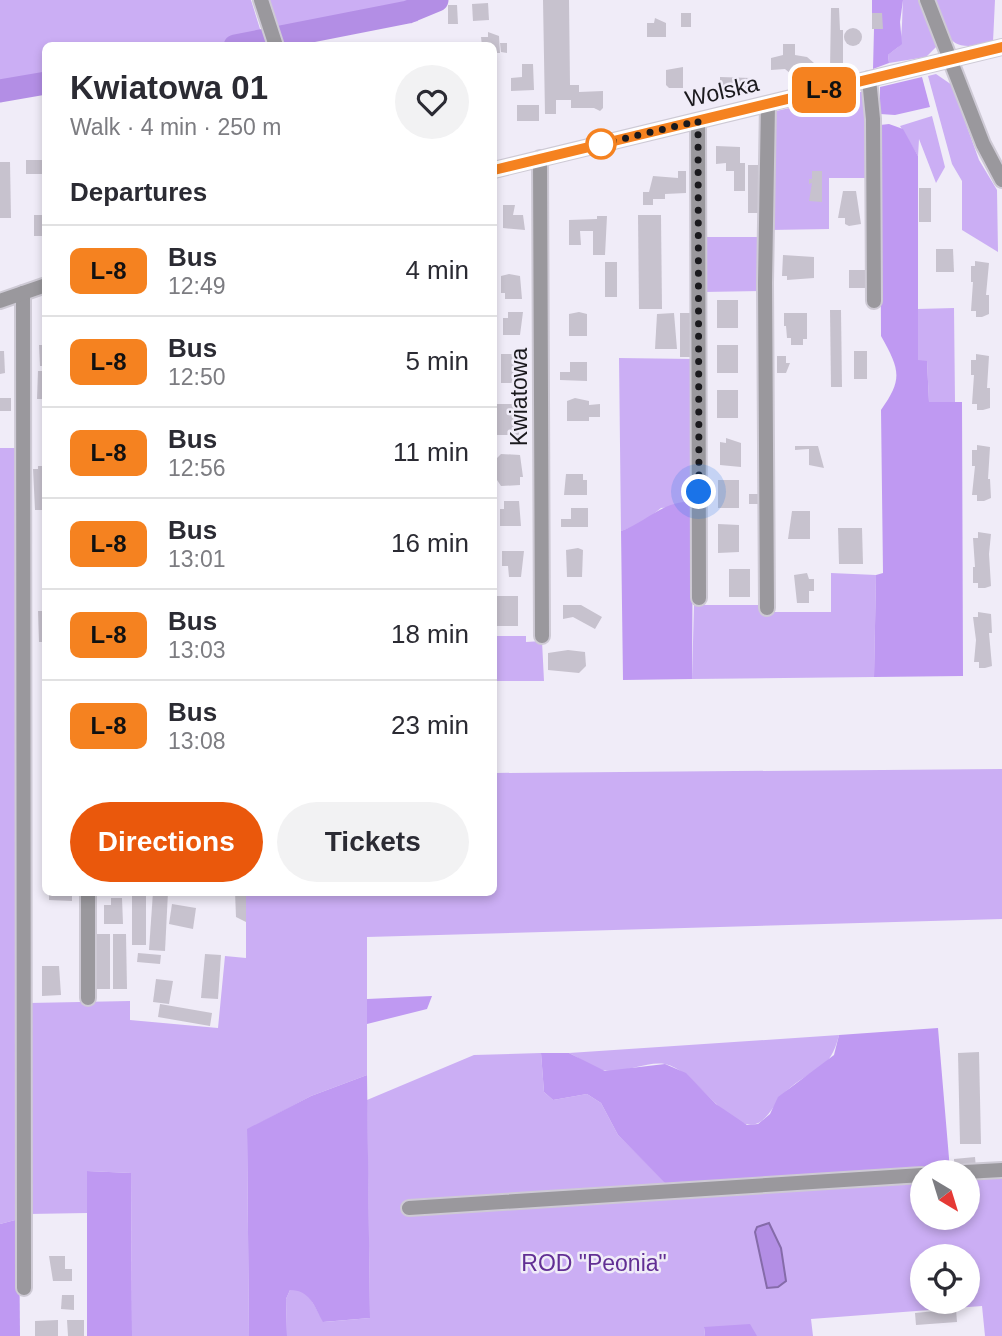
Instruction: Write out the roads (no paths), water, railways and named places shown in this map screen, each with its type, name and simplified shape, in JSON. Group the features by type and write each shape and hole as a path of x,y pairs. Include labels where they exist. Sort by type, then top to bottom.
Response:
{"street":[{"path":"261,0 275,42"},
{"path":"927,0 983,144 1002,180"},
{"name":"Wolska","path":"497,169 1002,47"},
{"path":"869,79 873,119 874,301"},
{"path":"768,104 765,283 768,608"},
{"path":"698,121 699,598"},
{"name":"Kwiatowa","path":"540,158 542,636"},
{"path":"0,302 42,286"},
{"path":"23,293 24,1288"},
{"path":"88,896 88,998"},
{"path":"980,1171 1002,1170"},
{"path":"409,1208 573,1195 910,1176"}],"waterway":[{"path":"255,42 408,12 437,0"},
{"path":"0,91 42,84"}],"park label":[{"name":"ROD \"Peonia\"","path":"594,1263"}]}
